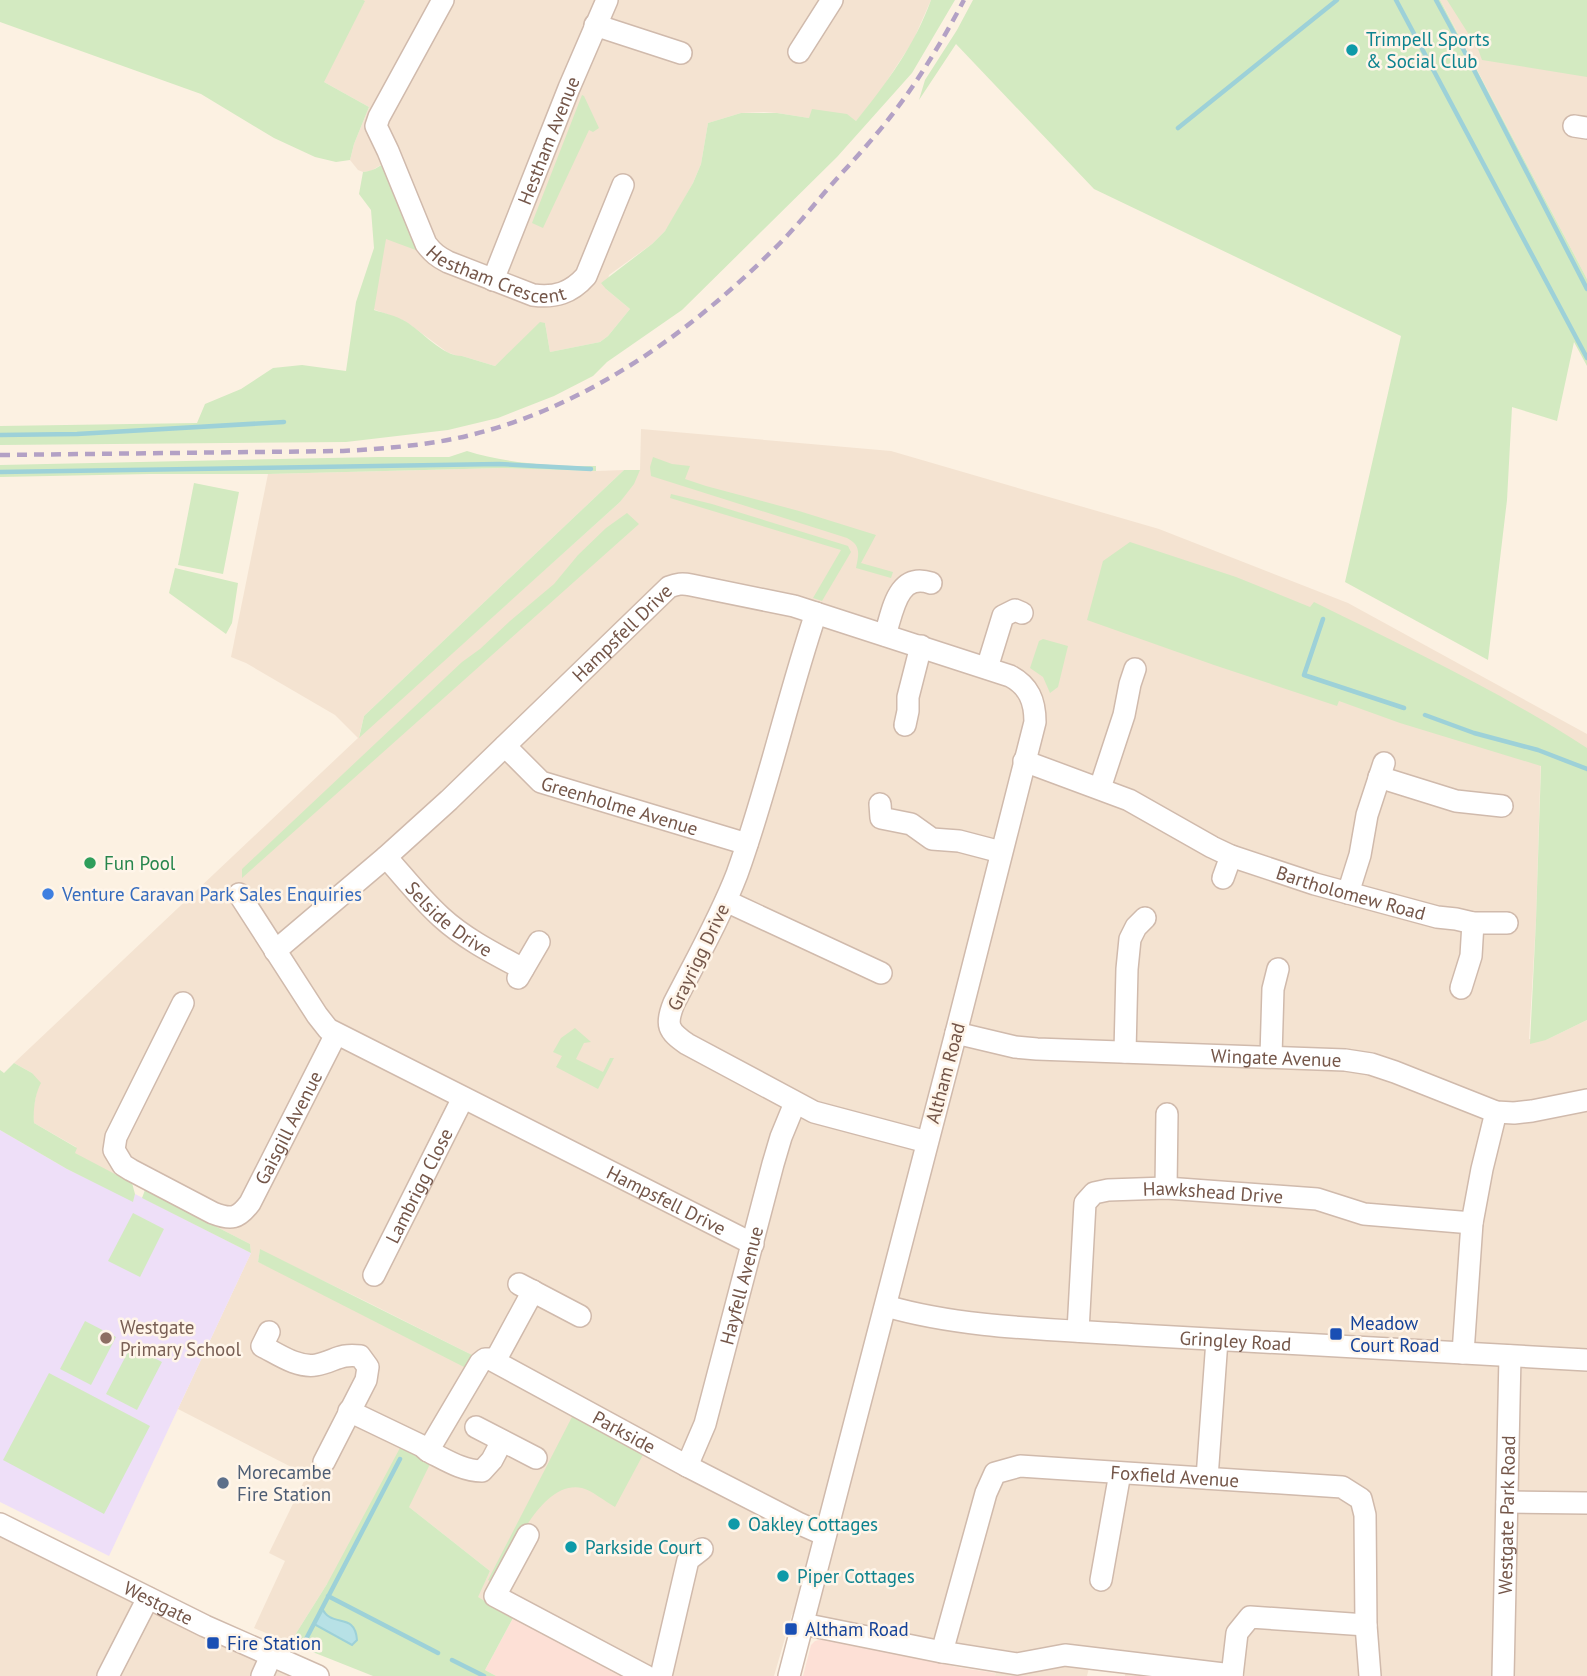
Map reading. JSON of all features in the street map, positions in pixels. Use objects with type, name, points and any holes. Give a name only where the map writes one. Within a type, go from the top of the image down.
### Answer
[{"type":"street","name":"Hestham Crescent","points":[[443,0],[376,126],[431,251],[437,257],[533,295],[557,295],[578,285],[586,276],[623,185]]},
{"type":"street","name":"Hestham Avenue","points":[[493,280],[607,0]]},
{"type":"street","points":[[799,52],[832,0]]},
{"type":"street","points":[[595,25],[681,53]]},
{"type":"street","points":[[886,635],[901,591],[913,581],[931,583]]},
{"type":"street","name":"Hampsfell Drive","points":[[275,950],[386,857],[675,584],[704,587],[794,606],[1010,676],[1019,681],[1033,700],[1035,714]]},
{"type":"street","points":[[987,668],[1003,616],[1015,610],[1022,613]]},
{"type":"street","name":"Grayrigg Drive","points":[[816,613],[747,844],[726,901],[669,1013],[668,1025],[674,1035],[687,1044],[814,1112],[928,1142]]},
{"type":"street","points":[[912,717],[908,697],[922,646]]},
{"type":"street","points":[[1100,788],[1124,715],[1137,693],[1135,669]]},
{"type":"street","name":"Altham Road","points":[[789,1676],[956,1033],[1035,714]]},
{"type":"street","name":"Greenholme Avenue","points":[[505,746],[541,782],[747,844]]},
{"type":"street","name":"Bartholomew Road","points":[[1024,761],[1129,800],[1212,847],[1283,874],[1419,913],[1473,923],[1507,923]]},
{"type":"street","points":[[1348,893],[1360,855],[1367,815],[1382,770],[1456,800],[1481,795],[1502,806]]},
{"type":"street","points":[[878,817],[911,824],[938,841],[958,841],[1001,852]]},
{"type":"street","points":[[1223,878],[1231,856]]},
{"type":"street","name":"Selside Drive","points":[[386,857],[432,909],[449,924],[521,974],[539,942]]},
{"type":"street","name":"Hampsfell Drive","points":[[239,894],[323,1024],[336,1034],[753,1244]]},
{"type":"street","points":[[726,901],[881,973]]},
{"type":"street","points":[[1125,1052],[1130,939],[1145,918]]},
{"type":"street","points":[[1470,981],[1473,923]]},
{"type":"street","points":[[1271,1056],[1273,989],[1278,969]]},
{"type":"street","name":"Gaisgill Avenue","points":[[173,1007],[116,1137],[104,1150],[131,1170],[213,1213],[237,1221],[250,1203],[336,1034]]},
{"type":"street","name":"Wingate Avenue","points":[[956,1033],[1015,1047],[1345,1060],[1371,1064],[1496,1112],[1532,1111],[1587,1100]]},
{"type":"street","name":"Lambrigg Close","points":[[374,1275],[463,1098]]},
{"type":"street","name":"Hayfell Avenue","points":[[687,1466],[705,1424],[776,1155],[795,1103]]},
{"type":"street","points":[[1463,1353],[1472,1223],[1496,1112]]},
{"type":"street","points":[[1166,1188],[1167,1114]]},
{"type":"street","name":"Hawkshead Drive","points":[[1078,1331],[1086,1203],[1094,1193],[1166,1188],[1317,1199],[1364,1214],[1472,1223]]},
{"type":"street","points":[[428,1451],[480,1363],[485,1359],[495,1361],[526,1288],[580,1316]]},
{"type":"street","name":"Gringley Road","points":[[886,1306],[933,1318],[1078,1331],[1587,1360]]},
{"type":"street","points":[[1207,1478],[1217,1340]]},
{"type":"street","points":[[263,1346],[302,1366],[316,1365],[347,1354],[371,1361],[366,1380],[324,1462]]},
{"type":"street","name":"Westgate Park Road","points":[[1503,1676],[1510,1356]]},
{"type":"street","name":"Parkside","points":[[495,1361],[687,1466],[825,1535]]},
{"type":"street","points":[[349,1411],[472,1471],[482,1471],[492,1460],[502,1440]]},
{"type":"street","points":[[476,1427],[536,1458]]},
{"type":"street","name":"Foxfield Avenue","points":[[942,1653],[986,1493],[995,1473],[1020,1466],[1342,1487],[1361,1499],[1365,1515],[1366,1625],[1370,1676]]},
{"type":"street","points":[[1101,1580],[1120,1473]]},
{"type":"street","points":[[1507,1502],[1587,1503]]},
{"type":"street","name":"Westgate","points":[[0,1524],[148,1598],[266,1666],[318,1676]]},
{"type":"street","points":[[528,1535],[495,1597],[646,1676]]},
{"type":"street","points":[[661,1676],[688,1560],[702,1549]]},
{"type":"street","points":[[108,1676],[148,1598]]},
{"type":"street","points":[[803,1624],[942,1653],[1017,1664],[1065,1655],[1232,1676],[1237,1633],[1250,1618],[1366,1625]]},
{"type":"shaded area","points":[[328,0],[931,0],[913,41],[875,99],[856,121],[846,114],[809,118],[764,112],[741,113],[708,123],[701,164],[670,224],[652,244],[609,275],[606,289],[630,309],[608,336],[600,342],[550,352],[545,323],[540,323],[495,366],[447,352],[405,321],[373,309],[387,161],[371,171],[363,172],[350,160],[369,107],[324,82]]},
{"type":"shaded area","points":[[1440,0],[1587,0],[1587,279],[1445,9]]},
{"type":"shaded area","points":[[641,429],[891,451],[1159,529],[1348,603],[1587,734],[1587,767],[1541,754],[1529,1039],[1546,1040],[1587,1020],[1587,1676],[1125,1676],[1089,1668],[1087,1676],[995,1676],[998,1658],[792,1614],[774,1676],[675,1676],[659,1673],[658,1676],[620,1676],[477,1597],[490,1571],[409,1507],[327,1584],[290,1643],[254,1628],[285,1561],[269,1553],[307,1475],[178,1409],[251,1253],[250,1244],[74,1153],[76,1147],[34,1123],[33,1110],[38,1086],[32,1073],[14,1063],[358,738],[335,715],[231,657],[268,474],[502,468],[624,470],[364,716],[359,737],[620,502],[640,470]],"holes":[[[260,1250],[472,1355],[258,1262]]]},
{"type":"shaded area","name":"Westgate Primary School","points":[[0,1130],[67,1169],[133,1201],[135,1194],[251,1253],[109,1556],[0,1502]]},
{"type":"shaded area","points":[[0,1534],[298,1676],[0,1676]]},
{"type":"shaded area","points":[[513,1618],[620,1676],[496,1676],[485,1670]]},
{"type":"shaded area","points":[[827,1638],[995,1673],[995,1676],[803,1676],[811,1645]]},
{"type":"green space","points":[[0,0],[363,0],[365,1],[324,82],[369,107],[350,160],[336,162],[315,157],[274,138],[201,94],[0,22]]},
{"type":"green space","points":[[931,0],[955,0],[912,73],[837,157],[682,310],[607,362],[593,376],[554,396],[498,418],[448,430],[346,442],[0,445],[0,426],[197,423],[205,404],[241,389],[273,368],[302,365],[346,371],[356,302],[374,248],[371,210],[359,194],[363,172],[387,161],[421,252],[386,239],[374,310],[412,325],[447,352],[495,366],[540,322],[545,323],[550,352],[600,342],[630,309],[601,283],[665,231],[701,164],[708,123],[741,113],[777,113],[809,118],[812,109],[847,114],[856,121],[899,64],[917,33]]},
{"type":"green space","points":[[973,0],[1440,0],[1587,279],[1587,366],[1574,342],[1557,421],[1512,407],[1507,500],[1488,660],[1345,582],[1401,336],[1094,189],[956,44],[919,100],[925,80]]},
{"type":"green space","points":[[1447,0],[1587,0],[1587,77],[1482,60]]},
{"type":"green space","points":[[582,95],[599,128],[593,132],[589,130],[543,228],[532,223]]},
{"type":"green space","points":[[467,451],[497,459],[530,463],[596,466],[596,471],[502,468],[0,477],[0,465],[449,457]]},
{"type":"green space","points":[[653,457],[672,464],[690,466],[685,479],[876,535],[861,563],[893,572],[891,578],[856,568],[858,550],[847,538],[651,476]]},
{"type":"green space","points":[[624,470],[640,470],[634,484],[620,502],[359,738],[364,716]]},
{"type":"green space","points":[[194,483],[239,492],[223,574],[178,565]]},
{"type":"green space","points":[[671,494],[845,545],[851,552],[822,601],[813,598],[841,550],[670,498]]},
{"type":"green space","points":[[627,513],[639,524],[242,878],[242,869],[462,662],[554,584],[578,555],[606,528]]},
{"type":"green space","points":[[1130,542],[1236,577],[1310,607],[1314,602],[1487,689],[1587,748],[1587,1020],[1546,1040],[1530,1044],[1541,766],[1400,723],[1339,701],[1337,706],[1087,620],[1103,561]]},
{"type":"green space","points":[[175,568],[238,583],[232,623],[226,634],[169,593]]},
{"type":"green space","points":[[1043,639],[1068,646],[1058,687],[1050,693],[1043,677],[1030,668],[1039,641]]},
{"type":"green space","points":[[575,1028],[591,1042],[584,1043],[576,1059],[603,1072],[610,1058],[614,1058],[598,1089],[556,1067],[562,1056],[553,1052],[561,1038]]},
{"type":"green space","points":[[14,1063],[32,1073],[41,1083],[35,1102],[34,1123],[77,1148],[75,1153],[132,1183],[135,1194],[133,1202],[67,1169],[0,1130],[0,1070],[4,1073]]},
{"type":"green space","points":[[145,1190],[250,1244],[251,1253],[142,1198]]},
{"type":"green space","points":[[133,1213],[164,1229],[140,1277],[108,1261]]},
{"type":"green space","points":[[260,1249],[472,1355],[466,1368],[258,1262]]},
{"type":"green space","points":[[85,1321],[116,1337],[91,1385],[60,1369]]},
{"type":"green space","points":[[131,1346],[162,1362],[137,1410],[106,1394]]},
{"type":"green space","points":[[49,1373],[150,1426],[104,1514],[3,1460]]},
{"type":"green space","points":[[573,1415],[644,1453],[615,1507],[582,1488],[567,1488],[553,1495],[529,1522],[496,1583],[488,1580]]},
{"type":"green space","points":[[401,1446],[431,1462],[409,1507],[490,1571],[478,1597],[513,1618],[485,1670],[496,1676],[373,1676],[290,1643],[327,1584]]},
{"type":"water","points":[[322,1608],[331,1618],[352,1626],[357,1640],[352,1645],[314,1624]]},
{"type":"waterway","points":[[1178,128],[1337,0]]},
{"type":"waterway","points":[[1396,0],[1587,358]]},
{"type":"waterway","points":[[1436,0],[1455,35]]},
{"type":"waterway","points":[[1459,41],[1587,289]]},
{"type":"waterway","points":[[0,435],[77,434],[284,422]]},
{"type":"waterway","points":[[0,472],[499,464],[591,469]]},
{"type":"waterway","points":[[1323,619],[1304,675],[1404,708]]},
{"type":"waterway","points":[[1425,715],[1474,733],[1538,750],[1587,769]]},
{"type":"waterway","points":[[305,1641],[400,1459]]},
{"type":"waterway","points":[[328,1596],[438,1653]]},
{"type":"waterway","points":[[452,1660],[484,1676]]},
{"type":"railway","points":[[0,455],[343,451],[426,444],[498,427],[585,391],[626,368],[702,314],[779,244],[891,116],[930,60],[964,0]]},
{"type":"place","name":"Trimpell Sports & Social Club","points":[[1352,50]]},
{"type":"place","name":"Fun Pool","points":[[90,863]]},
{"type":"place","name":"Venture Caravan Park Sales Enquiries","points":[[48,894]]},
{"type":"place","name":"Meadow Court Road","points":[[1336,1334]]},
{"type":"place","name":"Westgate Primary School","points":[[106,1338]]},
{"type":"place","name":"Morecambe Fire Station","points":[[223,1483]]},
{"type":"place","name":"Oakley Cottages","points":[[734,1524]]},
{"type":"place","name":"Parkside Court","points":[[571,1547]]},
{"type":"place","name":"Piper Cottages","points":[[783,1576]]},
{"type":"place","name":"Altham Road","points":[[791,1629]]},
{"type":"place","name":"Fire Station","points":[[213,1643]]}]
